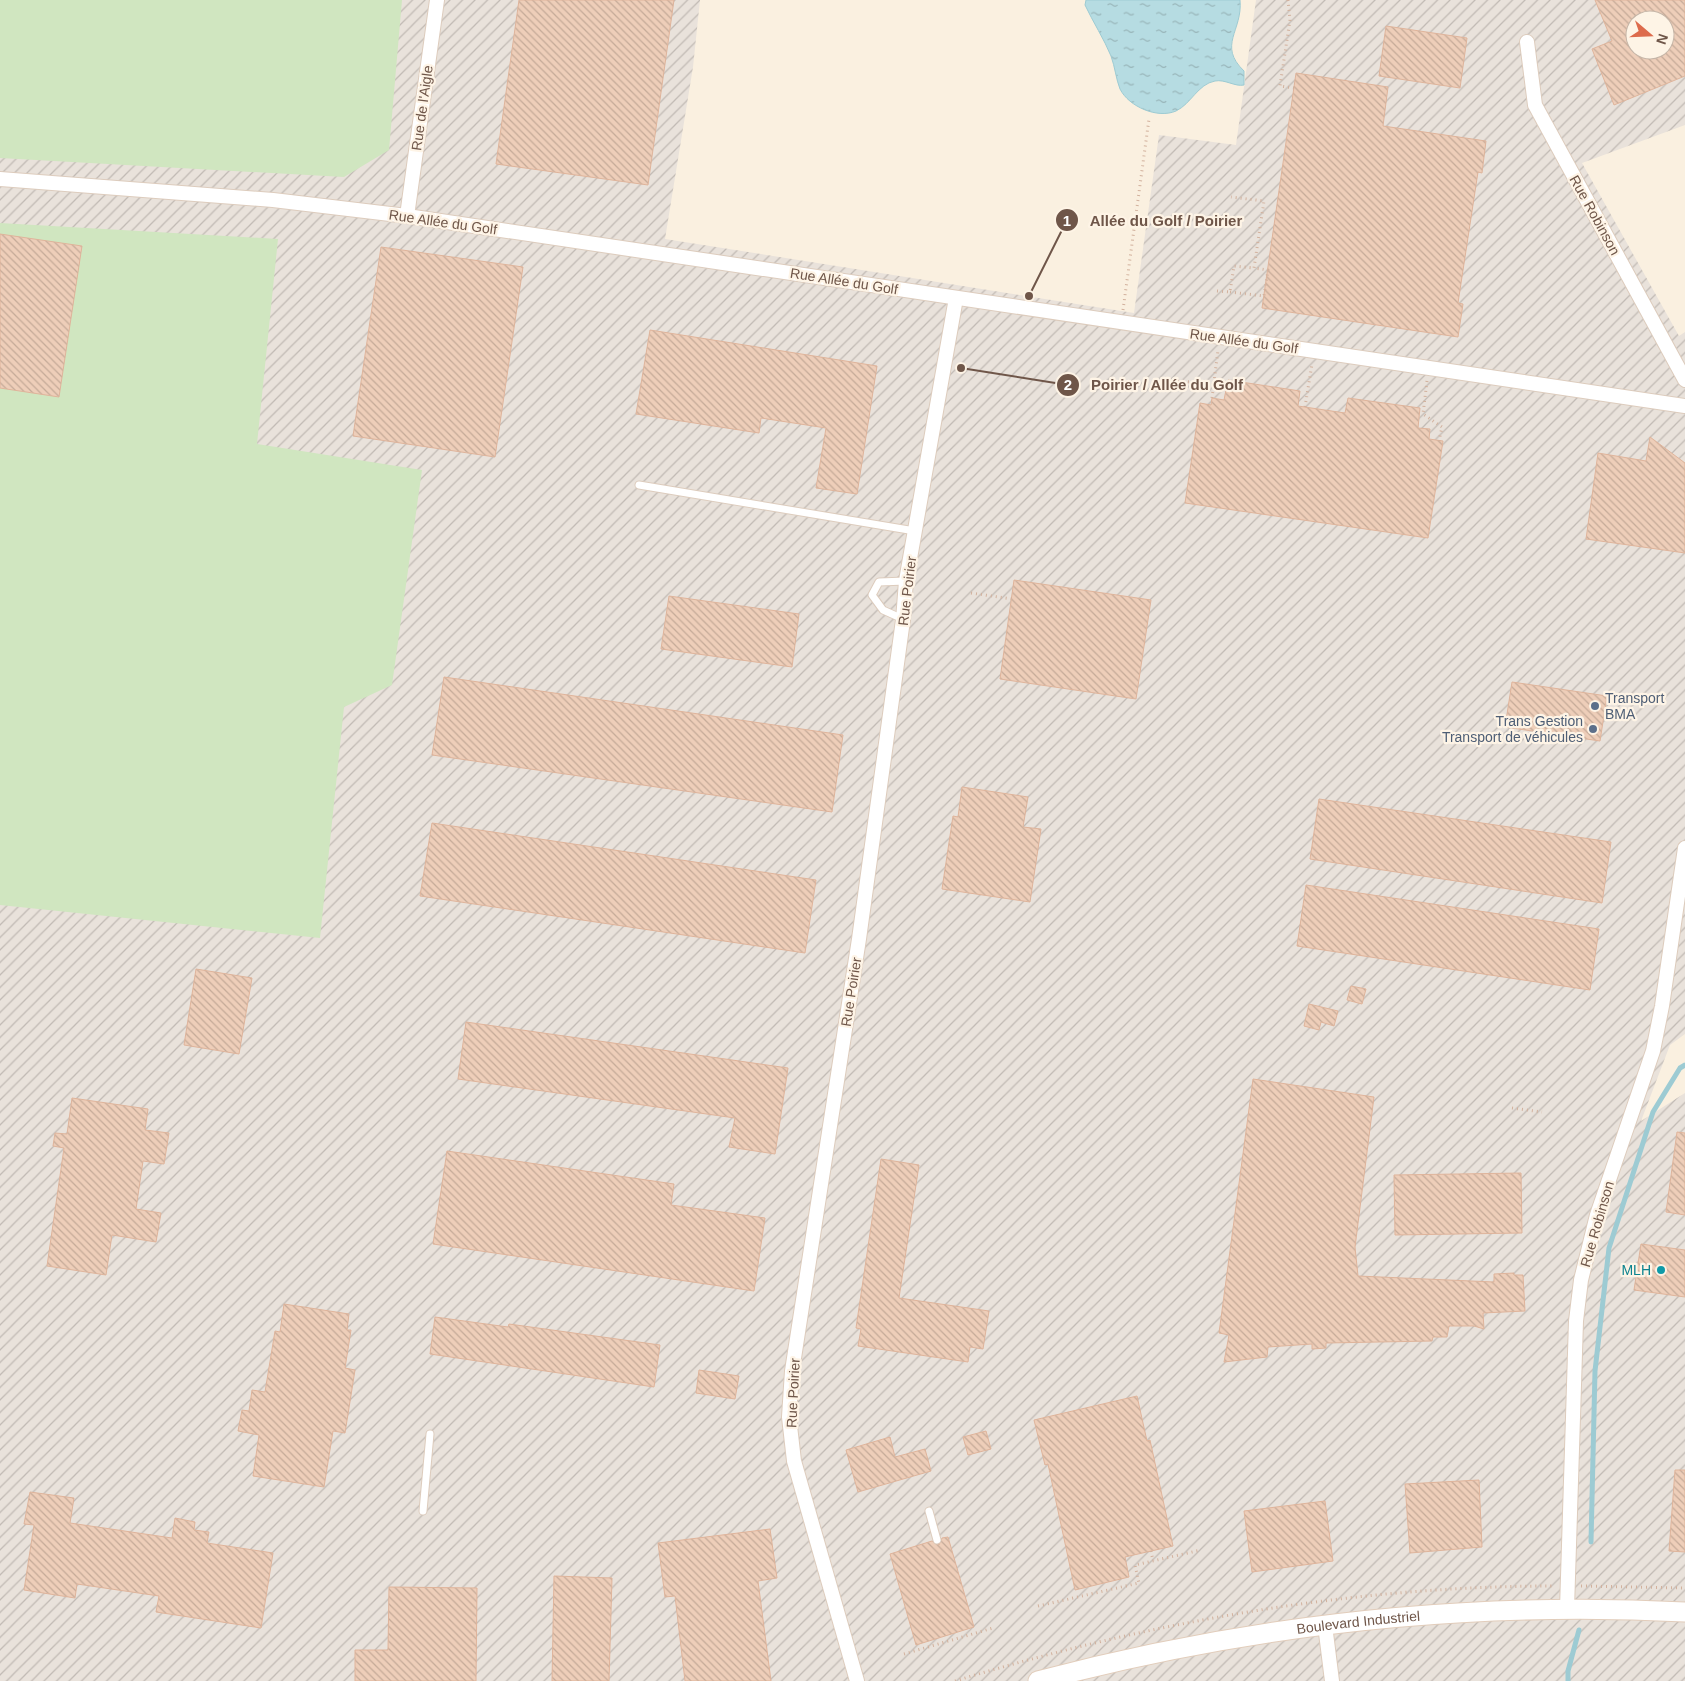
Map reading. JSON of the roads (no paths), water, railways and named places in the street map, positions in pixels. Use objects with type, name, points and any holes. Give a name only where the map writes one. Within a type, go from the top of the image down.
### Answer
[{"type":"street","name":"Rue de l'Aigle","points":[[407,216],[437,0]]},
{"type":"street","name":"Rue Robinson","points":[[1527,42],[1534,105],[1685,380]]},
{"type":"street","name":"Rue Allée du Golf","points":[[0,179],[273,200],[407,216],[1685,406]]},
{"type":"street","name":"Rue Poirier","points":[[856,1681],[794,1461],[789,1417],[792,1371],[859,939],[903,620],[906,581],[956,298]]},
{"type":"street","name":"Rue Robinson","points":[[1567,1609],[1576,1321],[1581,1280],[1597,1215],[1653,1051],[1662,1006],[1685,848]]},
{"type":"street","name":"Boulevard Industriel","points":[[1038,1681],[1161,1652],[1325,1624],[1403,1616],[1567,1609],[1685,1612]]},
{"type":"street","points":[[1325,1624],[1332,1681]]},
{"type":"lane","points":[[639,485],[916,531]]},
{"type":"lane","points":[[903,620],[883,610],[872,595],[879,582],[906,581]]},
{"type":"lane","points":[[423,1511],[430,1434]]},
{"type":"lane","points":[[929,1511],[937,1540]]},
{"type":"water","points":[[1086,0],[1240,0],[1240,11],[1233,37],[1232,53],[1236,62],[1244,71],[1244,85],[1219,81],[1209,83],[1181,108],[1169,113],[1153,112],[1137,106],[1120,89],[1111,56],[1085,5]]},
{"type":"waterway","points":[[1591,1542],[1595,1371],[1609,1248],[1653,1112],[1680,1068],[1685,1065]]},
{"type":"waterway","points":[[1568,1681],[1568,1671],[1579,1630]]},
{"type":"place","name":"Allée du Golf / Poirier","points":[[1029,296]]},
{"type":"place","name":"Poirier / Allée du Golf","points":[[961,368]]},
{"type":"place","name":"Transport BMA","points":[[1595,706]]},
{"type":"place","name":"Trans Gestion Transport de véhicules","points":[[1593,729]]},
{"type":"place","name":"MLH","points":[[1661,1270]]}]
